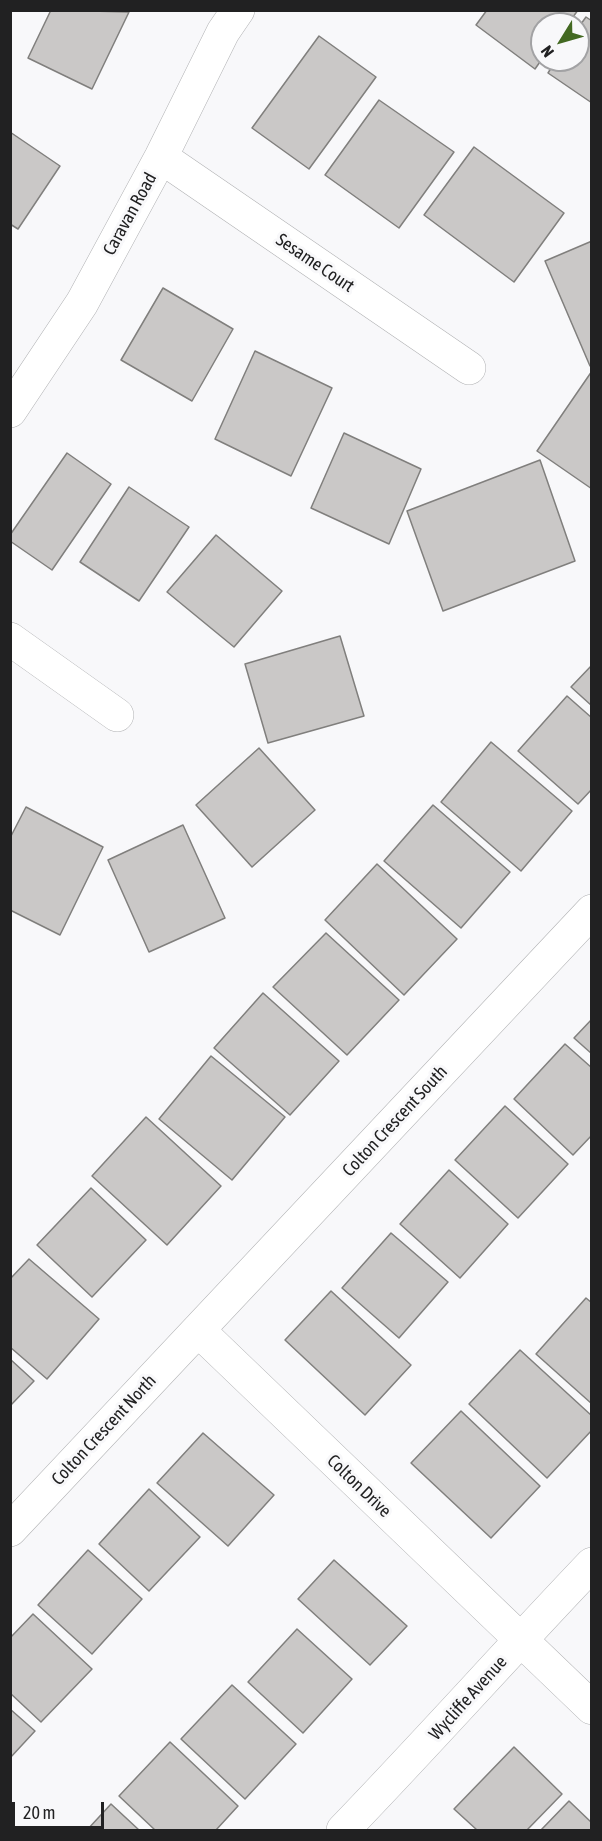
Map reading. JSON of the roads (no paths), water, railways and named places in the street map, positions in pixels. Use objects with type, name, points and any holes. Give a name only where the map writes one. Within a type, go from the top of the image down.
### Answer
[{"type":"street","name":"Caravan Road","points":[[10,411],[82,303],[161,157],[223,32],[238,10]]},
{"type":"street","name":"Sesame Court","points":[[161,157],[469,368]]},
{"type":"street","points":[[10,639],[117,715]]},
{"type":"street","name":"Colton Crescent South","points":[[198,1330],[591,911]]},
{"type":"street","name":"Colton Crescent North","points":[[10,1530],[198,1330]]},
{"type":"street","name":"Colton Drive","points":[[198,1330],[591,1708]]},
{"type":"street","name":"Wycliffe Avenue","points":[[343,1830],[410,1761],[591,1564]]}]
